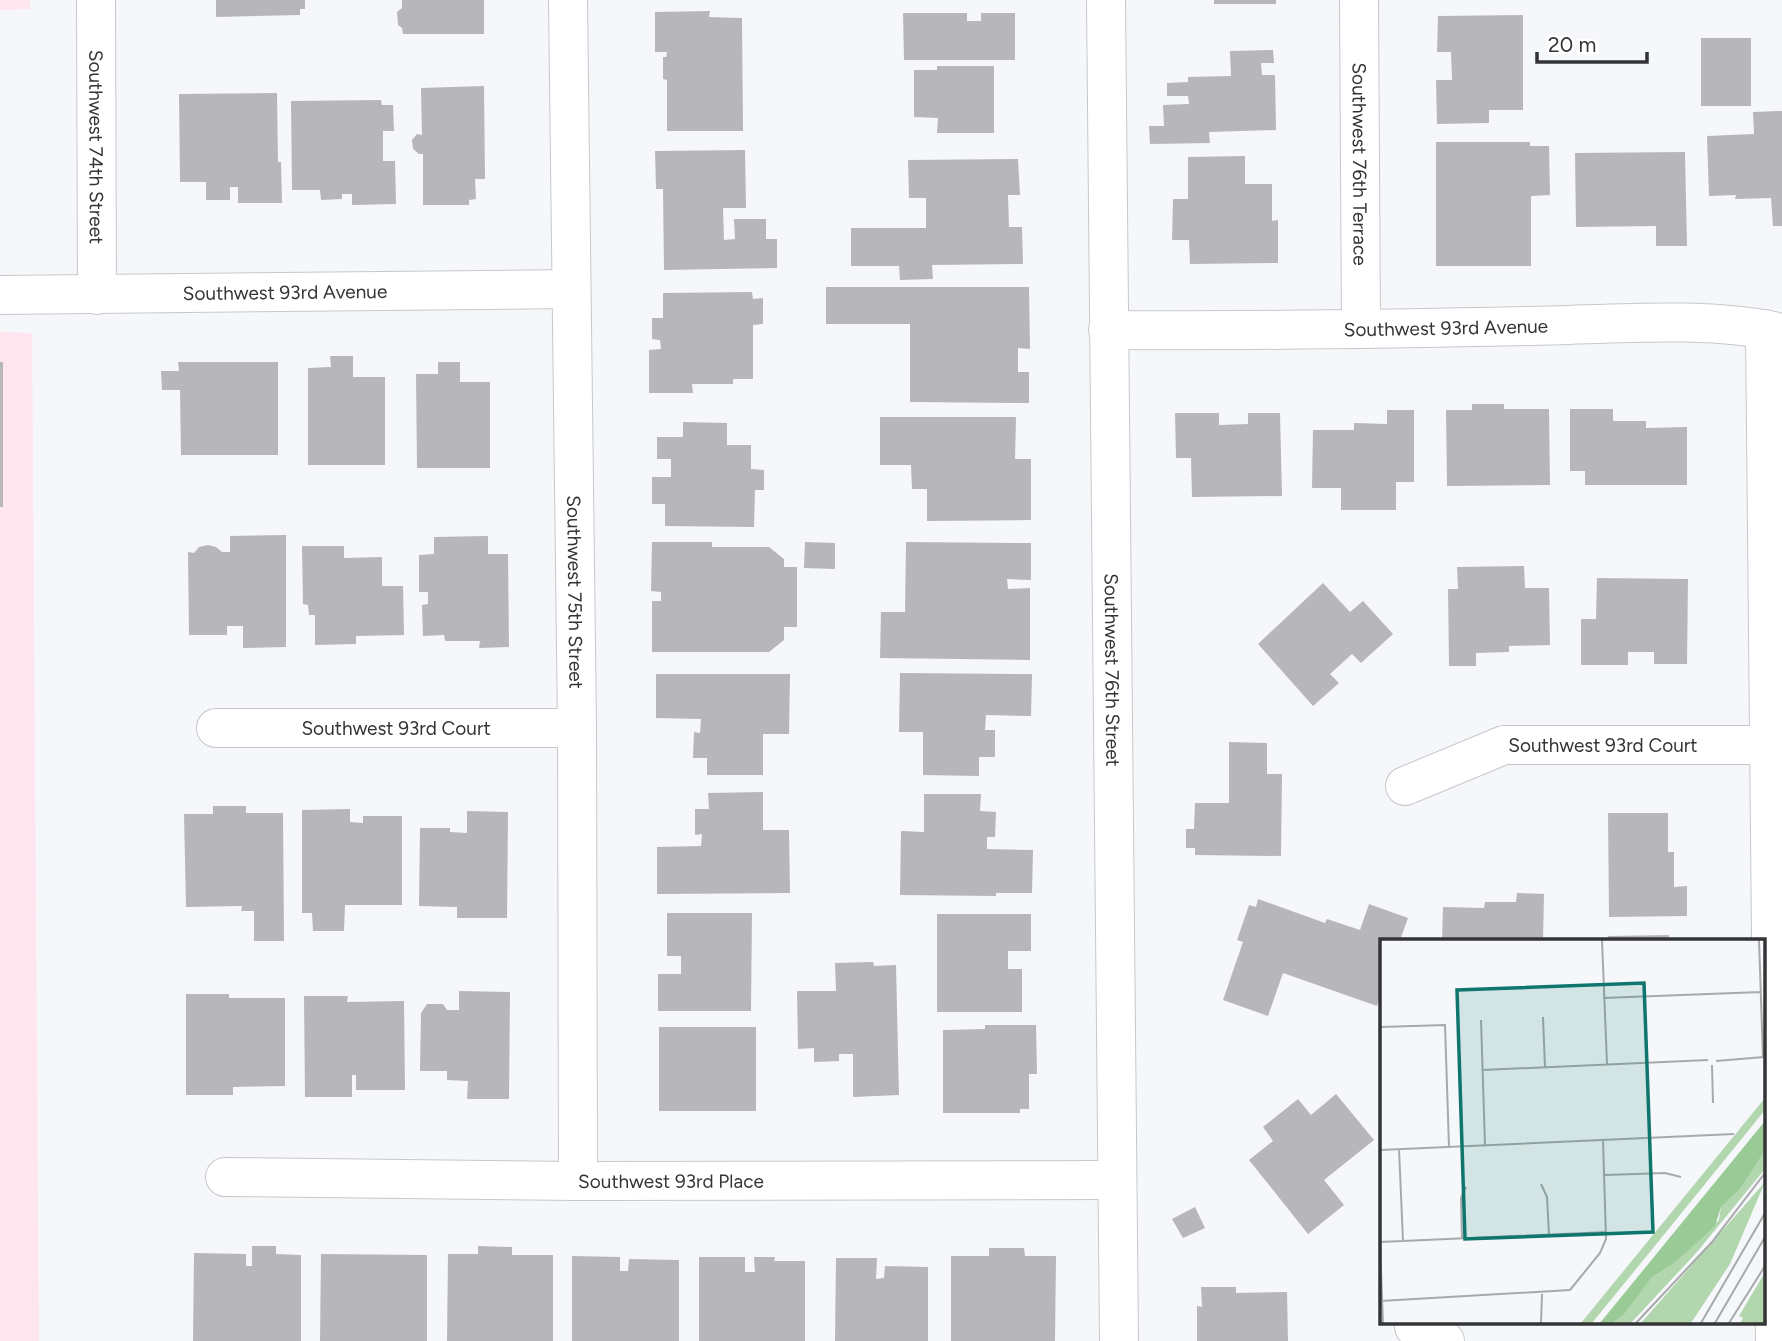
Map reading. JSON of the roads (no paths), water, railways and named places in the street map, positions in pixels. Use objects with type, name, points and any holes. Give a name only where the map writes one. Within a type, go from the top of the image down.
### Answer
[{"type":"street","name":"Southwest 74th Street","points":[[96,0],[97,295]]},
{"type":"street","name":"Southwest 75th Street","points":[[568,0],[577,728],[578,1181]]},
{"type":"street","name":"Southwest 76th Street","points":[[1106,0],[1119,1341]]},
{"type":"street","name":"Southwest 76th Terrace","points":[[1359,0],[1361,329]]},
{"type":"street","name":"Southwest 93rd Avenue","points":[[0,295],[571,289]]},
{"type":"street","name":"Southwest 93rd Avenue","points":[[1108,330],[1361,329],[1671,323],[1774,331]]},
{"type":"street","points":[[1774,331],[1769,745],[1775,1341]]},
{"type":"street","name":"Southwest 93rd Court","points":[[216,729],[577,728]]},
{"type":"street","name":"Southwest 93rd Court","points":[[1405,786],[1504,745],[1769,745]]},
{"type":"street","name":"Southwest 93rd Place","points":[[225,1177],[578,1181],[1117,1180]]}]
